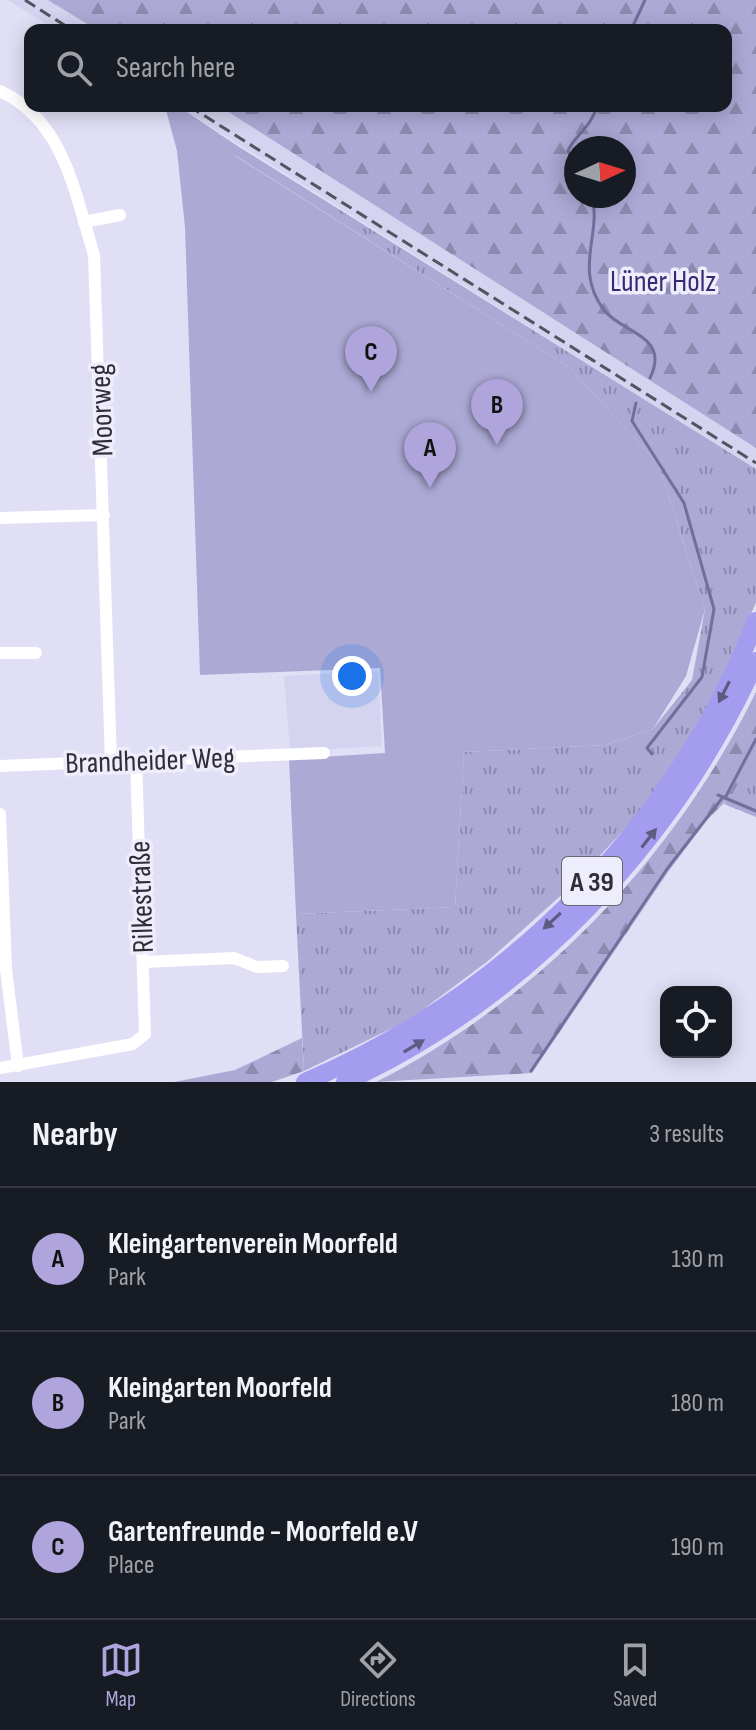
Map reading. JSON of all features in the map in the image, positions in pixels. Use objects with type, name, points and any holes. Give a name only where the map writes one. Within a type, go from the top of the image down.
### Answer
[{"type":"highway","name":"A 39","points":[[305,1082],[388,1042],[463,996],[523,947],[577,896],[633,832],[681,766],[724,693],[756,621]]},
{"type":"highway","name":"A 39","points":[[345,1082],[396,1056],[471,1009],[533,960],[590,906],[677,801],[725,723],[756,661]]},
{"type":"street","name":"Moorweg","points":[[0,91],[24,104]]},
{"type":"street","name":"Moorweg","points":[[32,112],[45,126],[75,189],[97,277],[111,762]]},
{"type":"street","points":[[84,222],[120,215]]},
{"type":"street","points":[[0,518],[104,515]]},
{"type":"street","points":[[0,653],[36,653]]},
{"type":"street","name":"Brandheider Weg","points":[[0,766],[324,753]]},
{"type":"street","name":"Rilkestraße","points":[[18,1066],[133,1044],[145,1034],[136,761]]},
{"type":"street","points":[[0,814],[6,969],[18,1066],[0,1068]]},
{"type":"street","points":[[144,962],[234,958],[257,967],[283,966]]},
{"type":"shaded area","points":[[8,0],[48,0],[87,24],[46,24]]},
{"type":"shaded area","points":[[188,112],[228,112],[756,448],[756,469]]},
{"type":"shaded area","points":[[378,671],[382,746],[290,751],[284,676]]},
{"type":"green space","name":"Lüner Holz","points":[[48,0],[756,0],[756,448],[228,112],[732,112],[732,24],[87,24]]},
{"type":"green space","points":[[167,112],[187,112],[239,147],[234,155],[570,368],[658,464],[705,609],[686,676],[653,729],[605,745],[464,752],[455,907],[296,914],[289,759],[385,753],[380,668],[200,675],[185,227],[177,151]]},
{"type":"green space","points":[[239,147],[756,469],[756,602],[717,697],[641,811],[577,881],[488,961],[409,1020],[304,1071],[296,914],[455,907],[464,752],[605,745],[653,729],[692,680],[705,609],[658,464],[570,368],[233,154]]},
{"type":"green space","points":[[756,692],[756,752],[731,796],[706,821],[668,872],[532,1073],[376,1082],[436,1048],[493,1009],[547,966],[597,918],[686,811],[723,753]]},
{"type":"green space","points":[[756,752],[756,817],[724,804]]},
{"type":"green space","points":[[302,1038],[304,1071],[272,1082],[174,1082],[235,1070]]},
{"type":"waterway","points":[[634,24],[645,0]]},
{"type":"waterway","points":[[578,136],[594,112]]},
{"type":"waterway","points":[[594,208],[590,280],[604,310],[641,336],[654,352],[655,364],[650,378]]},
{"type":"waterway","points":[[636,403],[632,421],[684,503],[714,609],[702,677],[647,748],[652,754]]},
{"type":"waterway","points":[[725,798],[756,739]]},
{"type":"waterway","points":[[718,795],[756,811]]},
{"type":"waterway","points":[[531,1071],[667,869],[723,797]]},
{"type":"railway","points":[[25,0],[63,24]]},
{"type":"railway","points":[[199,112],[756,463]]},
{"type":"place","name":"Gartenfreunde - Moorfeld e.V","points":[[371,392]]},
{"type":"place","name":"Kleingarten Moorfeld","points":[[497,445]]},
{"type":"place","name":"Kleingartenverein Moorfeld","points":[[430,488]]}]
